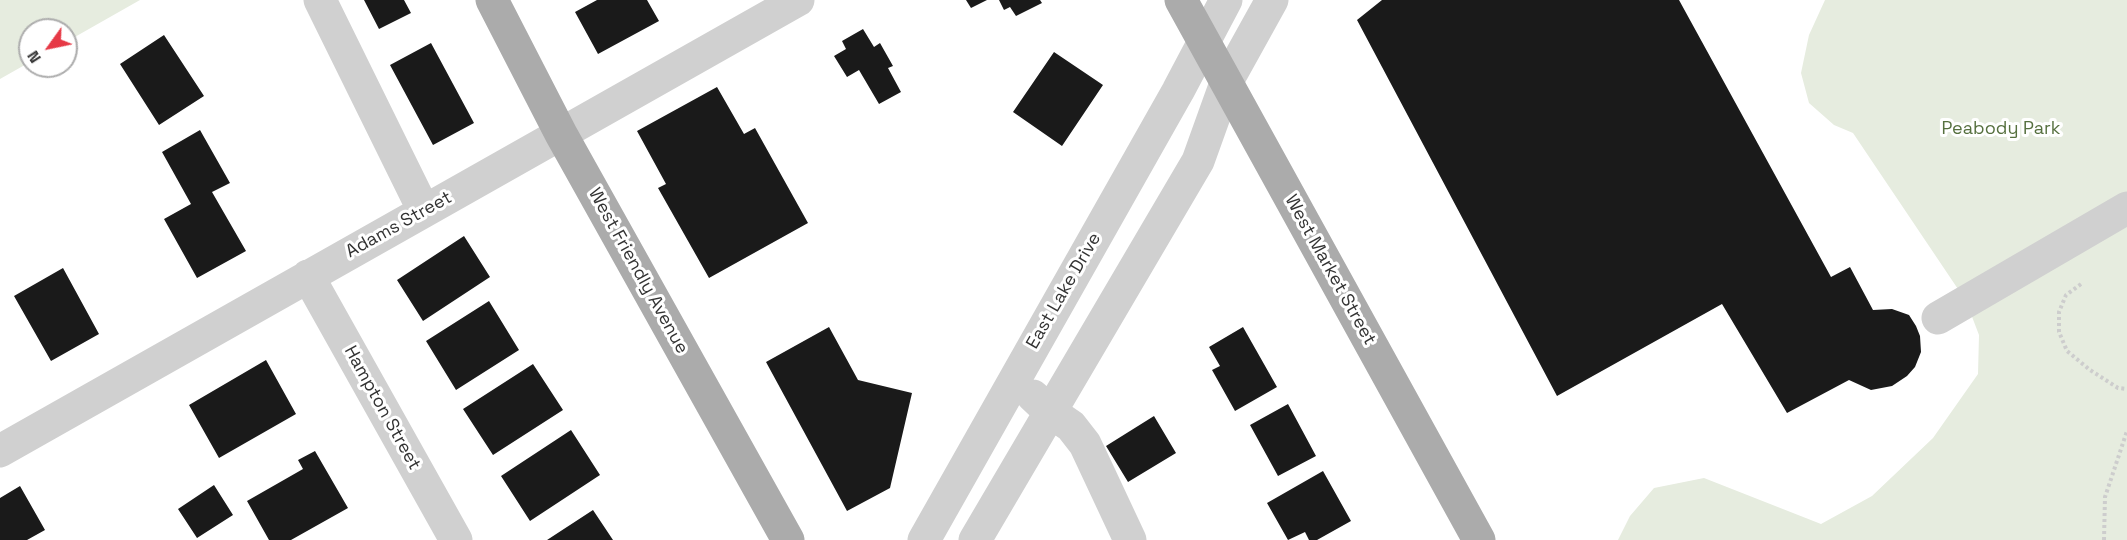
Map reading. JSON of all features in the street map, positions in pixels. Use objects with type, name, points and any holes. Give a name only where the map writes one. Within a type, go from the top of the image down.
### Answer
[{"type":"main road","name":"West Friendly Avenue","points":[[492,0],[561,134],[788,540]]},
{"type":"main road","name":"West Market Street","points":[[1181,0],[1479,540]]},
{"type":"street","points":[[320,0],[424,211]]},
{"type":"street","name":"Adams Street","points":[[0,451],[798,0]]},
{"type":"street","name":"East Lake Drive","points":[[924,540],[1178,91],[1226,0]]},
{"type":"street","points":[[975,540],[1198,161],[1226,83],[1272,0]]},
{"type":"street","points":[[1938,318],[2127,208]]},
{"type":"street","name":"Hampton Street","points":[[308,276],[456,540]]},
{"type":"street","points":[[1060,300],[1104,319]]},
{"type":"street","points":[[1015,378],[1049,411],[1071,426],[1085,444],[1130,540]]},
{"type":"path","points":[[2080,284],[2066,295],[2059,312],[2059,333],[2067,351],[2090,370],[2118,388],[2127,389]]},
{"type":"path","points":[[2104,540],[2105,497],[2127,431]]},
{"type":"green space","points":[[0,0],[140,0],[78,35],[78,18],[18,18],[18,69],[0,79]]},
{"type":"green space","name":"Peabody Park","points":[[1825,0],[2127,0],[2127,540],[1618,540],[1630,516],[1654,488],[1704,478],[1821,524],[1872,496],[1933,438],[1978,374],[1979,335],[1966,301],[1853,133],[1834,125],[1809,103],[1801,73],[1809,35]]},
{"type":"building","points":[[364,0],[404,0],[411,13],[379,29]]},
{"type":"building","points":[[597,0],[647,0],[659,21],[598,54],[575,12]]},
{"type":"building","points":[[966,0],[987,0],[971,8]]},
{"type":"building","points":[[999,0],[1040,0],[1042,3],[1016,16],[1010,7],[1004,10]]},
{"type":"building","points":[[1382,0],[1679,0],[1831,277],[1850,267],[1873,310],[1892,309],[1909,315],[1920,336],[1921,352],[1915,367],[1907,376],[1892,386],[1871,390],[1849,380],[1787,413],[1722,304],[1557,396],[1357,20]]},
{"type":"building","points":[[863,29],[874,47],[880,43],[893,66],[888,68],[901,92],[879,104],[859,70],[847,77],[834,56],[846,49],[842,41]]},
{"type":"building","points":[[164,35],[204,96],[159,125],[120,64]]},
{"type":"building","points":[[431,43],[474,123],[433,145],[390,65]]},
{"type":"building","points":[[1054,52],[1103,85],[1062,146],[1013,112]]},
{"type":"building","points":[[717,87],[744,134],[755,128],[808,223],[709,278],[658,188],[666,184],[637,131]]},
{"type":"building","points":[[200,130],[230,183],[212,192],[246,251],[197,278],[164,219],[191,204],[162,152]]},
{"type":"building","points":[[464,236],[490,277],[423,321],[397,280]]},
{"type":"building","points":[[63,268],[99,334],[51,361],[14,296]]},
{"type":"building","points":[[489,301],[519,350],[456,390],[426,341]]},
{"type":"building","points":[[829,327],[858,380],[912,393],[890,488],[847,511],[766,362]]},
{"type":"building","points":[[1243,327],[1277,387],[1235,411],[1212,370],[1220,366],[1209,347]]},
{"type":"building","points":[[266,360],[296,414],[219,458],[189,405]]},
{"type":"building","points":[[533,364],[563,410],[493,455],[463,409]]},
{"type":"building","points":[[1288,404],[1316,456],[1278,476],[1250,425]]},
{"type":"building","points":[[1154,416],[1176,453],[1128,482],[1106,446]]},
{"type":"building","points":[[571,430],[600,475],[530,521],[501,476]]},
{"type":"building","points":[[315,451],[348,508],[291,540],[269,540],[247,501],[303,469],[298,460]]},
{"type":"building","points":[[1323,471],[1351,521],[1317,540],[1309,540],[1305,532],[1288,540],[1267,503]]},
{"type":"building","points":[[214,485],[233,515],[197,538],[178,509]]},
{"type":"building","points":[[20,486],[45,530],[27,540],[0,540],[0,498]]},
{"type":"building","points":[[593,510],[613,540],[547,540]]}]
